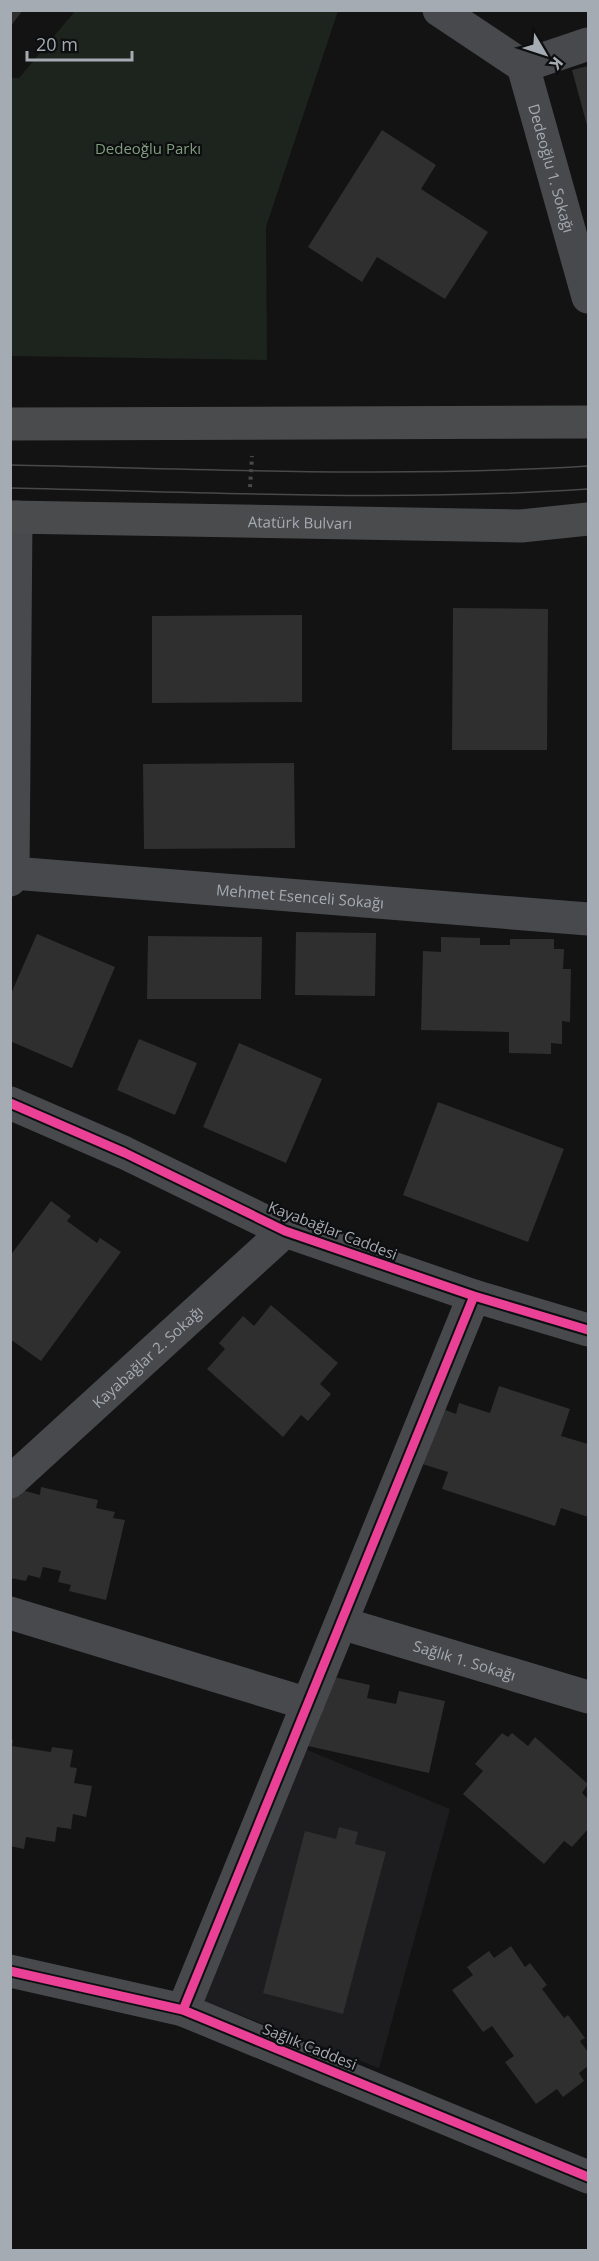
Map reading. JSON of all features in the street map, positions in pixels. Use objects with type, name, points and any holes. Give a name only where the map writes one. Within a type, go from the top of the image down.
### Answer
[{"type":"main road","points":[[10,424],[588,422]]},
{"type":"main road","name":"Atatürk Bulvarı","points":[[13,517],[521,526],[588,519]]},
{"type":"street","points":[[439,10],[523,66],[588,44]]},
{"type":"street","name":"Dedeoğlu 1. Sokağı","points":[[523,66],[588,297]]},
{"type":"street","points":[[12,876],[13,517]]},
{"type":"street","name":"Mehmet Esenceli Sokağı","points":[[12,876],[588,919]]},
{"type":"street","name":"Kayabağlar Caddesi","points":[[10,1103],[125,1153],[285,1231],[474,1296],[588,1330]]},
{"type":"street","name":"Kayabağlar 2. Sokağı","points":[[10,1482],[285,1231]]},
{"type":"street","points":[[183,2010],[474,1296]]},
{"type":"street","points":[[10,1613],[308,1704]]},
{"type":"street","name":"Sağlık 1. Sokağı","points":[[341,1623],[588,1697]]},
{"type":"street","name":"Sağlık Caddesi","points":[[10,1971],[183,2010],[588,2177]]},
{"type":"path","points":[[248,521],[253,423]]},
{"type":"shaded area","points":[[300,1747],[450,1809],[379,2068],[198,1999]]},
{"type":"green space","name":"Dedeoğlu Parkı","points":[[76,10],[338,11],[266,227],[267,360],[11,356],[11,78],[19,78]]},
{"type":"building","points":[[10,10],[23,10],[10,27]]},
{"type":"building","points":[[588,66],[588,129],[572,70]]},
{"type":"building","points":[[382,130],[436,165],[421,189],[488,232],[445,299],[377,257],[362,282],[308,247]]},
{"type":"building","points":[[453,608],[548,609],[547,750],[452,750]]},
{"type":"building","points":[[302,615],[302,702],[152,703],[152,616]]},
{"type":"building","points":[[294,763],[295,848],[144,849],[143,764]]},
{"type":"building","points":[[296,932],[376,933],[375,996],[295,995]]},
{"type":"building","points":[[37,934],[115,967],[72,1068],[10,1041],[10,996]]},
{"type":"building","points":[[148,936],[262,937],[261,999],[147,999]]},
{"type":"building","points":[[441,937],[480,938],[480,945],[510,945],[510,939],[554,939],[554,949],[564,949],[563,969],[571,969],[570,1022],[562,1021],[562,1044],[551,1043],[551,1054],[509,1053],[509,1032],[421,1030],[423,951],[441,952]]},
{"type":"building","points":[[139,1039],[197,1063],[175,1115],[117,1090]]},
{"type":"building","points":[[239,1043],[322,1079],[286,1163],[203,1127]]},
{"type":"building","points":[[438,1102],[564,1149],[528,1242],[403,1195]]},
{"type":"building","points":[[51,1201],[71,1216],[67,1221],[97,1243],[100,1238],[121,1252],[41,1361],[10,1339],[10,1256]]},
{"type":"building","points":[[271,1305],[338,1363],[320,1384],[331,1394],[308,1421],[301,1415],[283,1437],[207,1369],[225,1349],[219,1343],[243,1316],[254,1326]]},
{"type":"building","points":[[499,1386],[570,1409],[561,1436],[588,1444],[588,1517],[561,1508],[555,1526],[442,1489],[448,1472],[419,1463],[443,1409],[456,1414],[459,1403],[490,1413]]},
{"type":"building","points":[[41,1487],[98,1500],[96,1508],[115,1512],[113,1518],[125,1520],[106,1600],[69,1591],[71,1585],[58,1582],[61,1571],[43,1567],[40,1578],[28,1575],[26,1581],[10,1578],[10,1493],[20,1496],[22,1490],[40,1495]]},
{"type":"building","points":[[325,1675],[370,1685],[367,1698],[396,1704],[399,1691],[445,1701],[429,1773],[308,1746]]},
{"type":"building","points":[[502,1733],[508,1737],[512,1733],[528,1746],[535,1737],[588,1784],[582,1793],[588,1799],[588,1829],[572,1847],[564,1841],[544,1864],[463,1794],[483,1771],[475,1764]]},
{"type":"building","points":[[10,1739],[13,1740],[12,1746],[51,1752],[52,1747],[73,1750],[70,1767],[77,1768],[74,1783],[92,1786],[86,1817],[73,1814],[71,1829],[57,1827],[55,1842],[26,1837],[24,1849],[10,1846]]},
{"type":"building","points":[[339,1827],[358,1832],[355,1844],[386,1852],[343,2014],[263,1993],[305,1831],[336,1839]]},
{"type":"building","points":[[511,1946],[525,1967],[530,1963],[547,1985],[542,1989],[564,2018],[568,2015],[585,2038],[580,2041],[588,2052],[588,2066],[579,2073],[584,2081],[563,2097],[557,2089],[536,2104],[505,2062],[514,2056],[492,2026],[483,2032],[452,1990],[473,1975],[467,1967],[489,1951],[494,1958]]},
{"type":"tram line","points":[[10,465],[372,472],[516,470],[588,466]]},
{"type":"tram line","points":[[10,488],[227,494],[372,495],[444,495],[588,489]]},
{"type":"cycle path","points":[[10,1103],[125,1153],[285,1231],[474,1296],[588,1330]]},
{"type":"cycle path","points":[[183,2010],[474,1296]]},
{"type":"cycle path","points":[[10,1971],[183,2010],[588,2177]]}]
